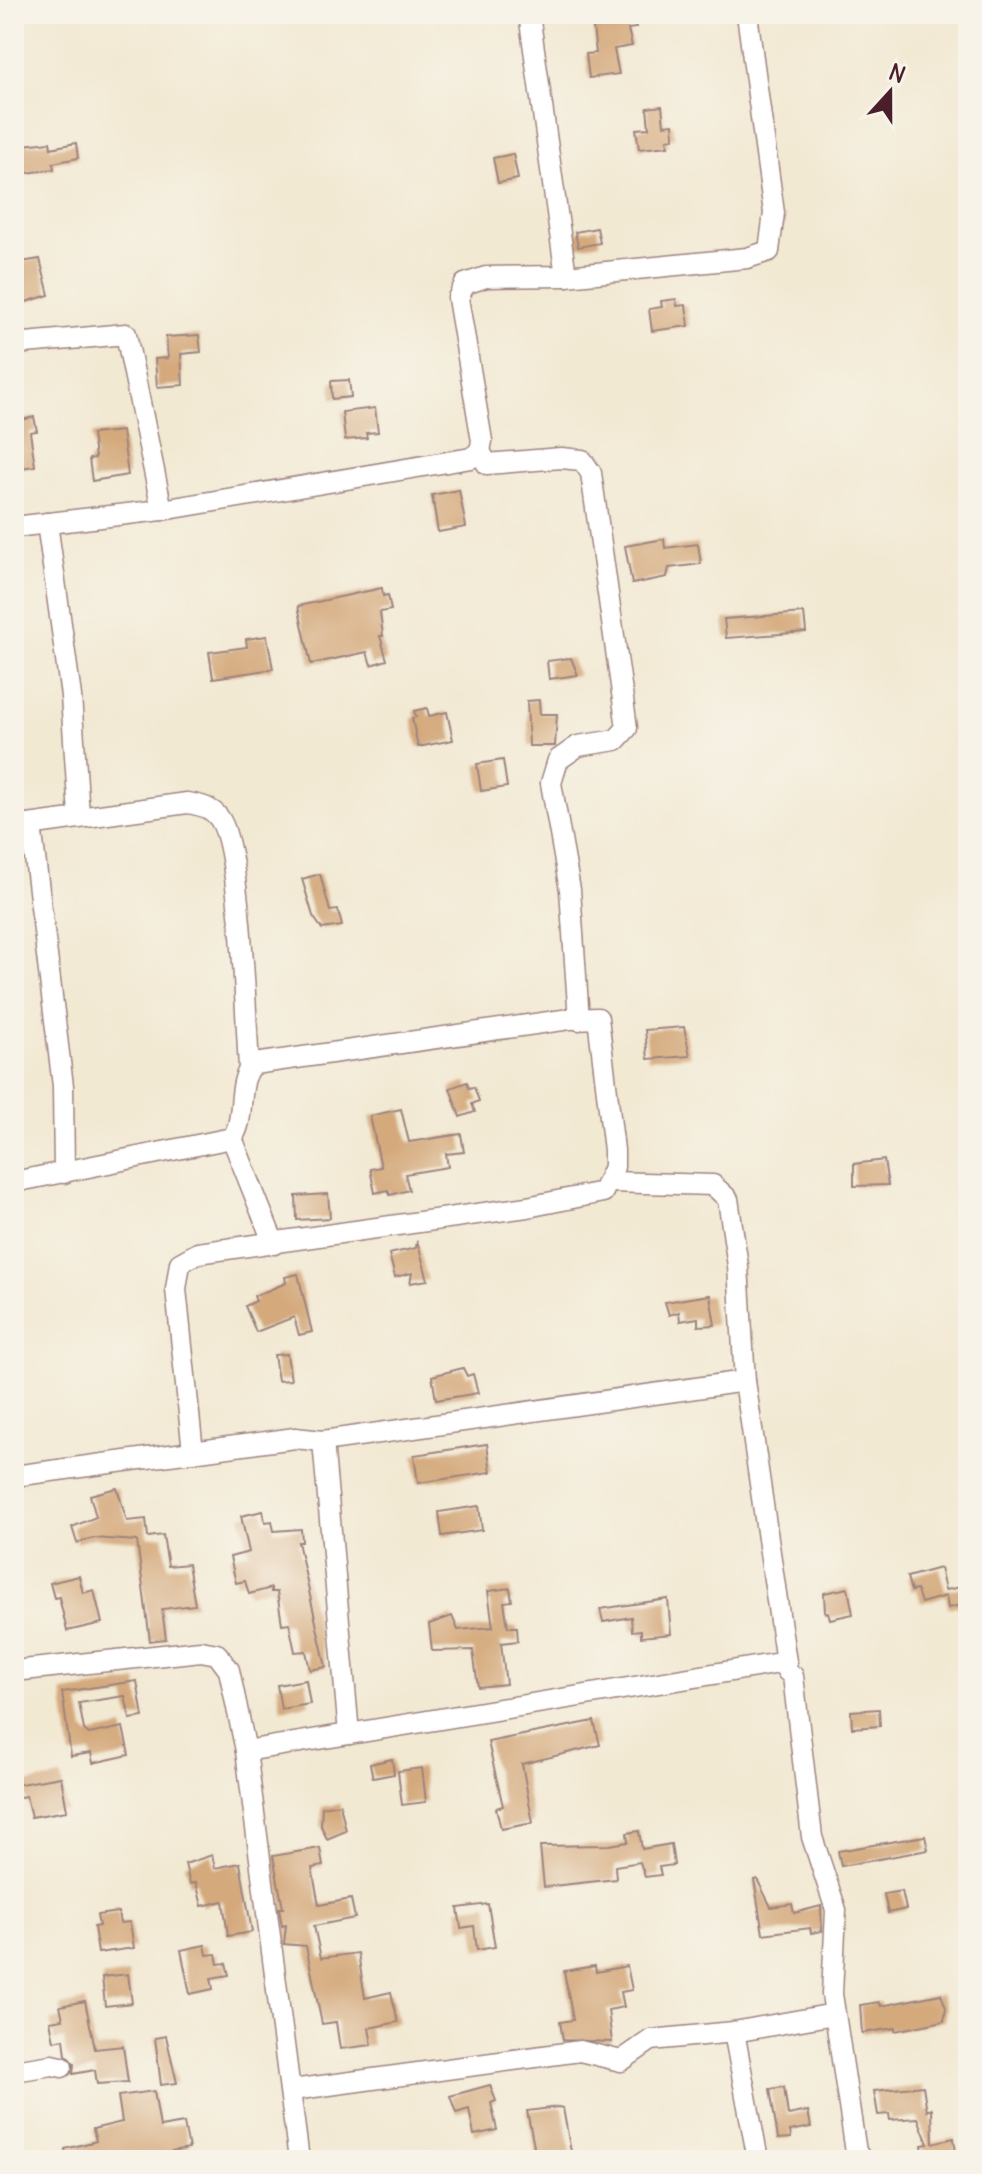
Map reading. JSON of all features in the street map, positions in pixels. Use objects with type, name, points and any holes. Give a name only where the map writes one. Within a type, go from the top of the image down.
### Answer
[{"type":"street","points":[[529,14],[566,276]]},
{"type":"street","points":[[579,1020],[570,890],[551,783],[558,760],[578,746],[616,740],[627,728],[591,473],[582,460],[561,458],[487,464],[480,451],[482,441],[458,307],[461,290],[472,280],[486,277],[566,276],[747,258],[769,251],[774,213],[747,14]]},
{"type":"street","points":[[14,344],[126,334],[162,510]]},
{"type":"street","points":[[14,527],[162,510],[471,458],[480,451]]},
{"type":"street","points":[[47,523],[71,696],[79,815]]},
{"type":"street","points":[[14,1182],[64,1173],[232,1138],[238,1127],[249,1068],[236,889],[228,838],[217,815],[205,806],[187,803],[79,815],[22,826],[63,1086],[64,1173]]},
{"type":"street","points":[[193,1452],[176,1289],[180,1263],[198,1253],[593,1197],[603,1192],[610,1182],[614,1150],[598,1018],[467,1033],[249,1068]]},
{"type":"street","points":[[232,1138],[274,1244]]},
{"type":"street","points":[[610,1182],[713,1185],[728,1199],[738,1266],[745,1381],[787,1671],[793,1676],[812,1837],[836,1910],[834,2014],[856,2152],[862,2160]]},
{"type":"street","points":[[14,1476],[295,1438],[323,1441],[745,1381]]},
{"type":"street","points":[[323,1441],[349,1734]]},
{"type":"street","points":[[14,1671],[209,1652],[224,1660],[229,1670],[246,1751],[299,2160]]},
{"type":"street","points":[[246,1751],[786,1662]]},
{"type":"street","points":[[292,2090],[580,2051],[621,2061],[651,2040],[734,2032],[834,2014]]},
{"type":"street","points":[[734,2032],[758,2160]]},
{"type":"street","points":[[14,2071],[52,2065],[62,2067]]},
{"type":"building","points":[[634,14],[636,28],[628,29],[632,46],[614,49],[619,74],[589,78],[586,54],[596,53],[592,19]]},
{"type":"building","points":[[662,106],[664,125],[673,124],[674,138],[667,139],[668,146],[639,149],[636,129],[649,128],[647,108]]},
{"type":"building","points":[[50,142],[51,148],[76,143],[78,158],[53,163],[54,169],[14,175],[14,146]]},
{"type":"building","points":[[513,154],[518,179],[498,183],[493,158]]},
{"type":"building","points":[[597,228],[600,243],[578,247],[575,232]]},
{"type":"building","points":[[40,259],[49,295],[26,302],[23,293],[14,295],[14,277],[19,276],[15,263]]},
{"type":"building","points":[[676,299],[677,306],[686,305],[689,326],[652,331],[649,309],[662,307],[661,301]]},
{"type":"building","points":[[199,335],[201,352],[181,354],[183,385],[157,387],[155,359],[168,358],[166,337]]},
{"type":"building","points":[[349,380],[351,397],[332,399],[331,381]]},
{"type":"building","points":[[375,408],[378,432],[366,433],[367,438],[345,440],[342,412]]},
{"type":"building","points":[[34,417],[37,431],[30,432],[35,466],[14,469],[14,422]]},
{"type":"building","points":[[122,431],[128,475],[92,481],[89,459],[95,458],[92,434]]},
{"type":"building","points":[[459,490],[466,527],[438,532],[432,495]]},
{"type":"building","points":[[664,539],[665,548],[698,544],[701,564],[669,568],[667,577],[632,584],[625,546]]},
{"type":"building","points":[[382,588],[383,596],[388,595],[391,610],[380,612],[383,636],[380,636],[387,660],[371,665],[367,652],[311,664],[298,606]]},
{"type":"building","points":[[804,613],[806,632],[726,638],[724,619]]},
{"type":"building","points":[[267,636],[273,669],[213,678],[209,652],[247,647],[246,639]]},
{"type":"building","points":[[571,658],[578,675],[549,679],[547,661]]},
{"type":"building","points":[[539,700],[540,714],[557,714],[555,746],[529,746],[527,701]]},
{"type":"building","points":[[427,708],[429,716],[447,712],[453,740],[418,747],[412,718],[416,717],[414,711]]},
{"type":"building","points":[[503,760],[507,787],[481,791],[477,764]]},
{"type":"building","points":[[320,874],[330,911],[338,910],[342,926],[322,929],[313,916],[302,879]]},
{"type":"building","points":[[684,1027],[690,1056],[648,1059],[645,1030]]},
{"type":"building","points":[[467,1082],[469,1088],[474,1087],[479,1101],[472,1104],[475,1112],[460,1117],[450,1088]]},
{"type":"building","points":[[401,1109],[409,1142],[461,1134],[464,1152],[446,1154],[448,1167],[405,1174],[409,1190],[390,1195],[388,1190],[375,1193],[370,1169],[381,1167],[370,1116]]},
{"type":"building","points":[[884,1160],[888,1185],[854,1186],[854,1164]]},
{"type":"building","points":[[328,1194],[330,1218],[297,1220],[296,1196]]},
{"type":"building","points":[[417,1241],[428,1280],[410,1283],[412,1273],[395,1277],[389,1254],[416,1248]]},
{"type":"building","points":[[298,1274],[312,1332],[299,1335],[294,1317],[256,1332],[245,1306],[256,1301],[254,1296],[286,1283],[285,1277]]},
{"type":"building","points":[[710,1295],[715,1325],[698,1326],[698,1318],[680,1321],[679,1312],[669,1315],[665,1302]]},
{"type":"building","points":[[287,1354],[291,1380],[278,1381],[274,1355]]},
{"type":"building","points":[[463,1368],[467,1376],[473,1374],[478,1393],[436,1400],[432,1376]]},
{"type":"building","points":[[487,1444],[491,1472],[418,1483],[414,1455]]},
{"type":"building","points":[[117,1488],[127,1521],[146,1519],[148,1537],[163,1535],[168,1566],[188,1564],[195,1605],[162,1609],[166,1639],[150,1641],[137,1541],[93,1538],[77,1543],[72,1527],[96,1517],[90,1495]]},
{"type":"building","points":[[479,1506],[482,1530],[442,1536],[439,1512]]},
{"type":"building","points":[[263,1511],[265,1522],[272,1521],[274,1531],[301,1529],[302,1542],[298,1542],[326,1667],[310,1670],[306,1651],[295,1652],[289,1623],[282,1624],[277,1592],[271,1592],[271,1588],[249,1594],[245,1581],[236,1583],[230,1557],[249,1552],[241,1516]]},
{"type":"building","points":[[940,1568],[945,1590],[962,1587],[965,1604],[948,1608],[946,1596],[921,1603],[917,1590],[911,1591],[907,1577]]},
{"type":"building","points":[[79,1576],[83,1593],[94,1590],[102,1623],[67,1631],[59,1597],[54,1598],[50,1583]]},
{"type":"building","points":[[510,1588],[512,1601],[504,1602],[508,1627],[517,1627],[518,1641],[501,1643],[506,1684],[478,1687],[473,1650],[432,1651],[429,1624],[452,1616],[458,1630],[493,1627],[488,1591]]},
{"type":"building","points":[[848,1588],[853,1614],[830,1619],[828,1612],[825,1613],[824,1593]]},
{"type":"building","points":[[668,1599],[671,1634],[641,1637],[641,1630],[632,1631],[631,1617],[603,1622],[600,1609]]},
{"type":"building","points":[[306,1680],[310,1704],[281,1709],[277,1685]]},
{"type":"building","points":[[137,1681],[143,1717],[130,1719],[125,1696],[79,1703],[84,1730],[89,1734],[123,1727],[129,1755],[93,1763],[91,1753],[71,1756],[62,1692]]},
{"type":"building","points":[[879,1709],[880,1726],[852,1728],[851,1711]]},
{"type":"building","points":[[594,1721],[600,1745],[522,1764],[533,1823],[501,1829],[496,1808],[503,1806],[488,1742]]},
{"type":"building","points":[[392,1759],[394,1774],[373,1778],[370,1764]]},
{"type":"building","points":[[422,1768],[426,1802],[402,1805],[398,1771]]},
{"type":"building","points":[[61,1777],[67,1811],[31,1817],[26,1796],[14,1798],[14,1785]]},
{"type":"building","points":[[340,1804],[346,1831],[327,1839],[321,1826],[322,1807]]},
{"type":"building","points":[[639,1831],[642,1849],[671,1844],[674,1865],[659,1867],[661,1875],[645,1877],[640,1862],[615,1866],[616,1879],[544,1887],[540,1846],[609,1845],[628,1842],[627,1833]]},
{"type":"building","points":[[925,1836],[928,1850],[841,1866],[838,1851]]},
{"type":"building","points":[[320,1848],[323,1866],[312,1868],[319,1905],[351,1899],[355,1918],[314,1926],[321,1958],[358,1953],[365,1998],[391,1992],[398,2022],[369,2028],[372,2045],[340,2049],[336,2022],[322,2024],[306,1946],[284,1944],[286,1925],[282,1926],[279,1908],[283,1908],[273,1856]]},
{"type":"building","points":[[212,1855],[215,1868],[240,1863],[252,1932],[228,1936],[223,1901],[202,1906],[196,1882],[190,1884],[185,1864]]},
{"type":"building","points":[[757,1879],[771,1907],[792,1904],[794,1913],[821,1906],[822,1931],[811,1933],[810,1928],[763,1934],[754,1880]]},
{"type":"building","points":[[902,1891],[906,1909],[888,1913],[884,1894]]},
{"type":"building","points":[[488,1904],[495,1947],[477,1950],[474,1926],[461,1928],[458,1908]]},
{"type":"building","points":[[118,1912],[120,1923],[130,1922],[134,1948],[98,1953],[94,1927],[99,1926],[97,1915]]},
{"type":"building","points":[[205,1945],[207,1955],[216,1954],[218,1964],[226,1963],[229,1975],[211,1978],[213,1989],[190,1994],[181,1950]]},
{"type":"building","points":[[595,1966],[596,1972],[627,1966],[632,1990],[621,1992],[624,2007],[608,2010],[612,2042],[563,2040],[560,2022],[573,2020],[564,1971]]},
{"type":"building","points":[[128,1974],[132,2003],[105,2006],[102,1977]]},
{"type":"building","points":[[941,1994],[946,2008],[944,2021],[895,2031],[895,2028],[862,2033],[860,2005],[879,2002],[881,2006]]},
{"type":"building","points":[[85,2001],[95,2049],[123,2046],[128,2082],[97,2084],[95,2070],[73,2074],[74,2064],[66,2055],[64,2039],[54,2041],[50,2021],[63,2019],[60,2006]]},
{"type":"building","points":[[166,2036],[177,2083],[161,2085],[155,2038]]},
{"type":"building","points":[[490,2085],[496,2101],[491,2103],[497,2130],[474,2135],[469,2109],[456,2113],[450,2096]]},
{"type":"building","points":[[923,2086],[927,2111],[932,2109],[933,2143],[954,2138],[957,2160],[924,2160],[922,2145],[928,2144],[918,2118],[890,2120],[889,2114],[878,2115],[874,2091]]},
{"type":"building","points":[[784,2087],[788,2115],[808,2111],[811,2127],[790,2131],[791,2138],[778,2139],[770,2089]]},
{"type":"building","points":[[154,2091],[160,2127],[184,2123],[189,2149],[159,2154],[160,2160],[67,2160],[65,2149],[96,2141],[93,2129],[122,2122],[118,2096]]},
{"type":"building","points":[[563,2108],[571,2152],[536,2157],[527,2111]]}]
